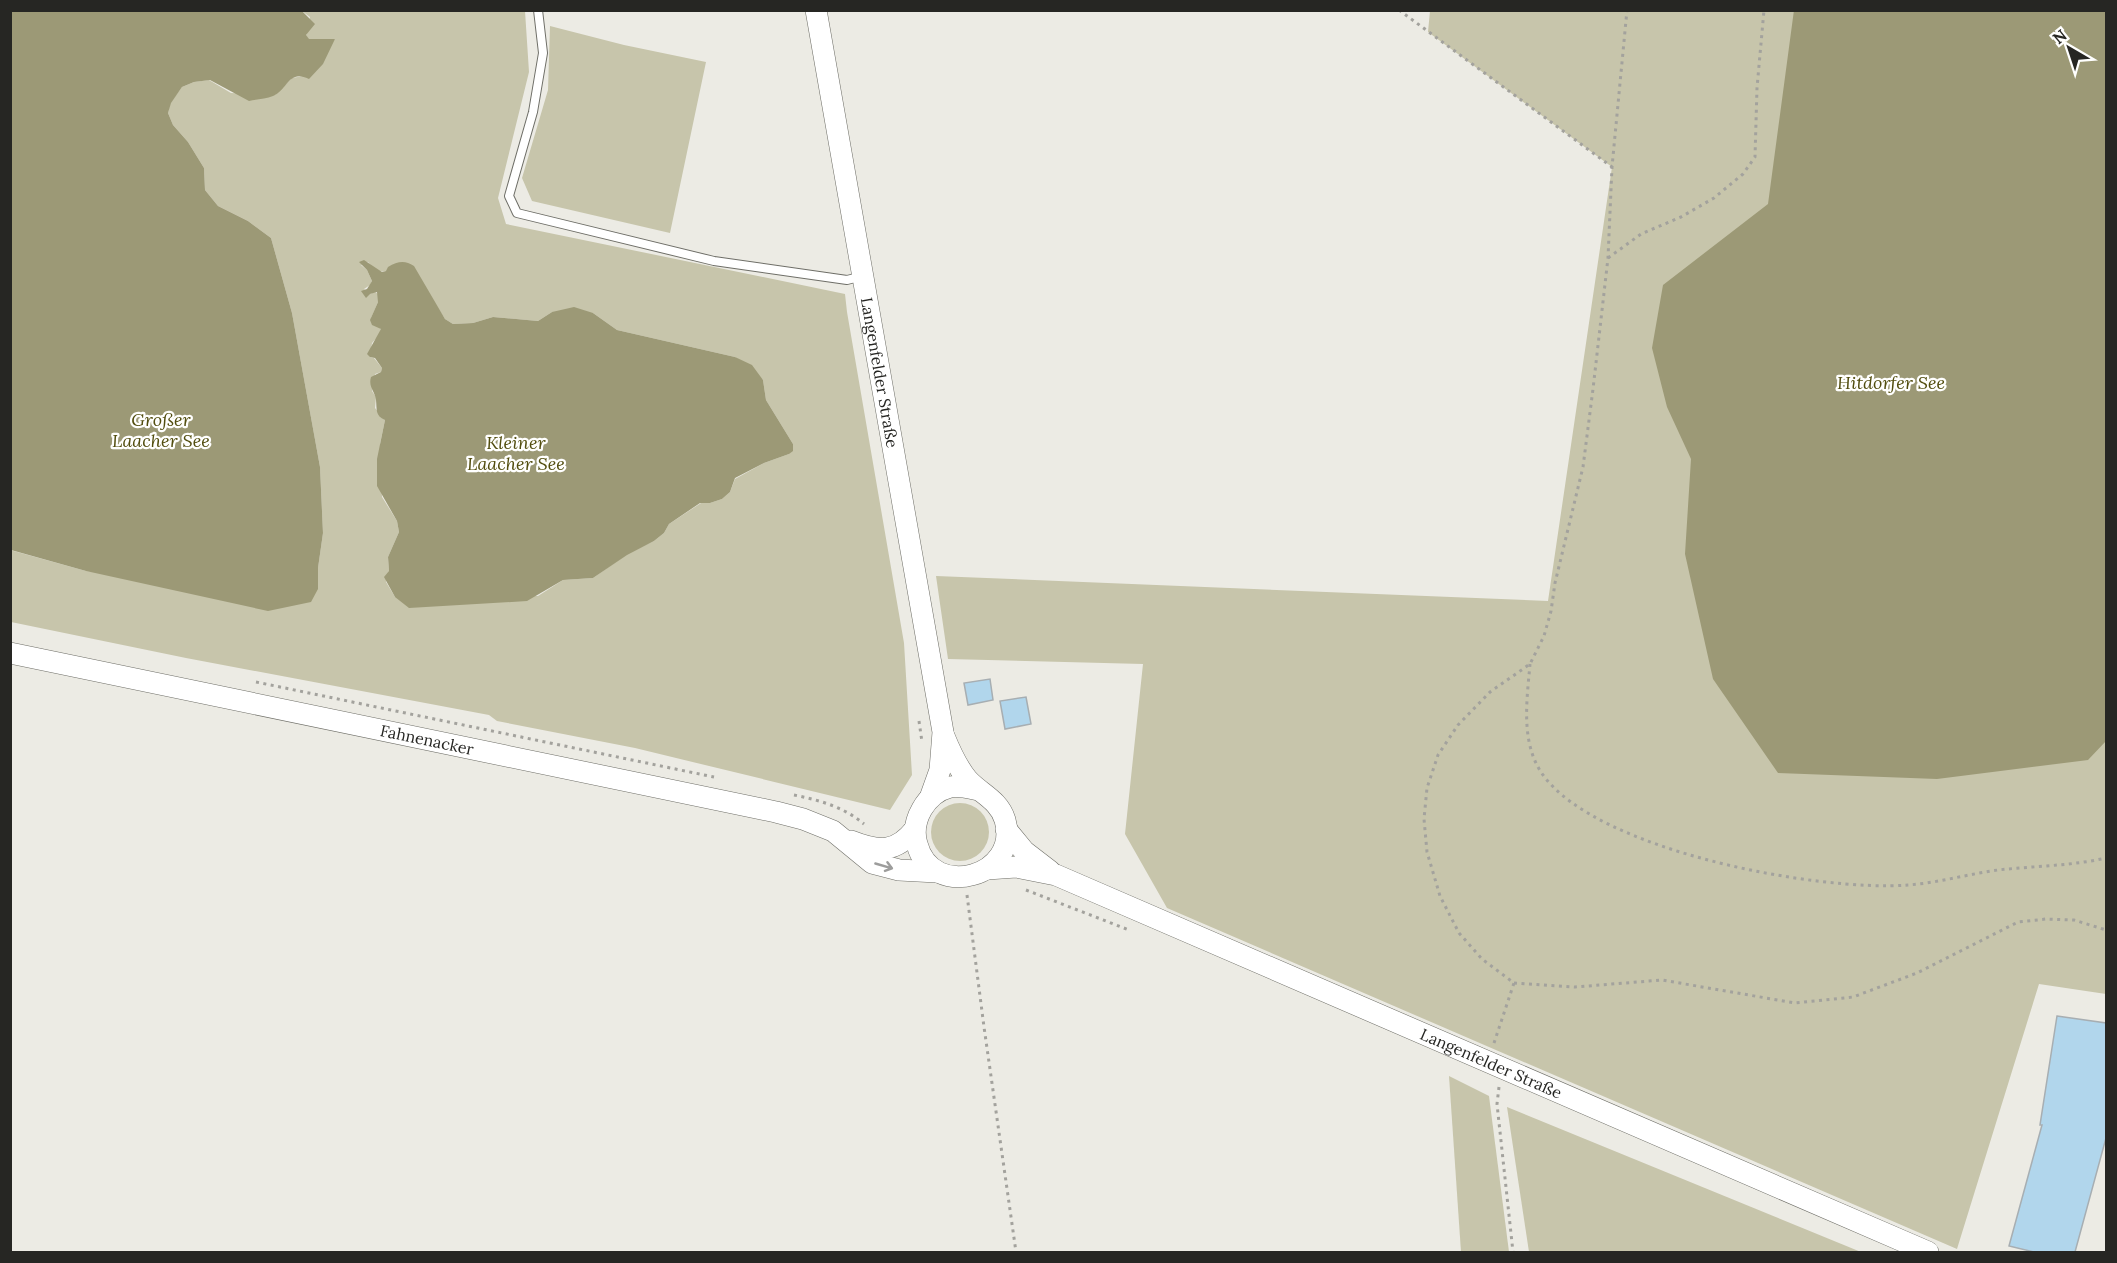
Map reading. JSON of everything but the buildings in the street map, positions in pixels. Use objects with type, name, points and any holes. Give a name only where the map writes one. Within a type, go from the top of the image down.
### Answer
[{"type":"street","name":"Langenfelder Straße","points":[[816,10],[855,278],[942,732],[940,770],[930,798],[917,817],[915,829]]},
{"type":"street","name":"Fahnenacker","points":[[10,653],[776,812],[819,824],[840,836],[868,847],[890,848],[905,841],[915,829]]},
{"type":"street","name":"Langenfelder Straße","points":[[942,732],[958,766],[978,790],[994,801],[1000,809],[1006,829],[1024,851],[1056,875]]},
{"type":"street","points":[[930,798],[941,790],[952,787],[978,790]]},
{"type":"street","points":[[915,829],[915,839],[922,858],[938,872],[956,878],[966,891]]},
{"type":"street","points":[[987,869],[1002,851],[1006,829]]},
{"type":"street","name":"Fahnenacker","points":[[840,836],[872,863],[899,870],[938,872]]},
{"type":"street","name":"Langenfelder Straße","points":[[966,891],[976,874],[987,869],[1016,867],[1056,875],[1928,1252]]},
{"type":"lane","name":"Langenfelder Straße","points":[[538,10],[543,53],[533,112],[509,196],[517,213],[714,261],[855,278]]},
{"type":"path","points":[[1400,10],[1612,167]]},
{"type":"path","points":[[1627,10],[1612,167],[1608,258],[1583,468],[1555,583],[1551,611],[1544,636],[1530,664],[1526,719],[1531,747],[1542,773],[1560,795],[1583,812],[1636,837],[1728,865],[1822,883],[1908,885],[1969,874],[2081,864],[2106,858]]},
{"type":"path","points":[[1608,258],[1641,234],[1682,217],[1714,198],[1743,174],[1755,157],[1764,10]]},
{"type":"path","points":[[1530,664],[1490,692],[1458,725],[1438,755],[1427,788],[1424,819],[1427,852],[1440,896],[1459,933],[1482,959],[1514,982],[1575,987],[1662,980],[1795,1003],[1853,997],[1917,973],[2018,922],[2046,919],[2074,920],[2106,930]]},
{"type":"path","points":[[1017,887],[1134,932]]},
{"type":"path","points":[[966,891],[1016,1252]]},
{"type":"path","points":[[1513,1252],[1497,1104],[1496,1065],[1514,982]]},
{"type":"shaded area","points":[[302,11],[525,11],[529,72],[498,198],[506,224],[845,294],[904,643],[912,775],[890,810],[635,748],[497,721],[489,715],[186,658],[11,622],[10,550],[86,571],[318,589],[318,568],[323,533],[320,467],[292,313],[271,238],[248,221],[218,206],[205,190],[204,168],[188,142],[173,125],[168,113],[170,103],[182,87],[194,82],[209,80],[231,93],[275,95],[292,78],[303,76],[335,39],[309,40],[306,36],[310,17]],"holes":[[[368,262],[378,271],[386,271],[436,305],[445,319],[453,324],[473,323],[493,317],[538,321],[552,312],[593,313],[617,330],[735,357],[763,380],[766,400],[793,444],[789,454],[764,463],[735,479],[730,492],[722,499],[701,503],[669,524],[664,533],[654,541],[627,554],[593,578],[563,580],[538,596],[395,597],[386,582],[389,571],[388,557],[399,532],[397,521],[382,497],[380,444],[385,420],[375,408],[376,397],[372,391],[375,374],[381,372],[382,368],[374,358],[370,357],[372,343],[381,333],[381,329],[371,318],[378,302],[378,294],[375,292],[370,294],[364,289],[372,281],[367,270],[361,265]]]},
{"type":"shaded area","points":[[1430,11],[2106,11],[2106,994],[2039,984],[1957,1249],[1167,908],[1125,834],[1143,664],[948,659],[936,576],[1548,601],[1612,167],[1428,32]]},
{"type":"shaded area","points":[[550,26],[624,45],[706,62],[670,233],[532,201],[522,178],[548,90]]},
{"type":"shaded area","points":[[954,803],[966,803],[981,811],[989,826],[989,838],[981,853],[966,861],[954,861],[939,853],[931,838],[931,826],[939,811]]},
{"type":"shaded area","points":[[1449,1076],[1489,1096],[1509,1252],[1461,1252]]},
{"type":"shaded area","points":[[1507,1107],[1861,1252],[1529,1252]]},
{"type":"water","name":"Hitdorfer See","points":[[1794,10],[2106,11],[2106,741],[2088,760],[1937,779],[1778,773],[1713,679],[1685,554],[1691,459],[1667,407],[1652,348],[1663,285],[1768,204]]},
{"type":"water","name":"Großer Laacher See","points":[[10,11],[302,11],[315,24],[306,35],[309,39],[335,39],[323,64],[309,79],[292,78],[273,96],[249,101],[210,80],[194,82],[182,87],[171,103],[168,113],[173,125],[188,142],[204,168],[205,190],[218,206],[248,221],[271,238],[292,313],[320,467],[323,533],[318,568],[318,589],[311,602],[268,611],[86,571],[11,550]]},
{"type":"water","name":"Kleiner Laacher See","points":[[364,260],[382,272],[398,262],[414,266],[445,319],[453,324],[473,323],[493,317],[538,321],[552,312],[574,307],[593,313],[617,330],[735,357],[752,365],[763,380],[766,400],[793,444],[793,451],[735,478],[730,492],[722,499],[700,503],[669,524],[664,533],[654,541],[627,555],[593,578],[563,580],[527,601],[409,608],[395,597],[384,577],[389,571],[388,557],[399,532],[397,521],[377,486],[377,459],[385,420],[378,414],[370,380],[371,377],[381,372],[382,368],[375,358],[367,354],[381,329],[372,325],[370,320],[378,302],[377,292],[366,298],[361,291],[367,289],[372,281],[367,270],[359,262]]}]
